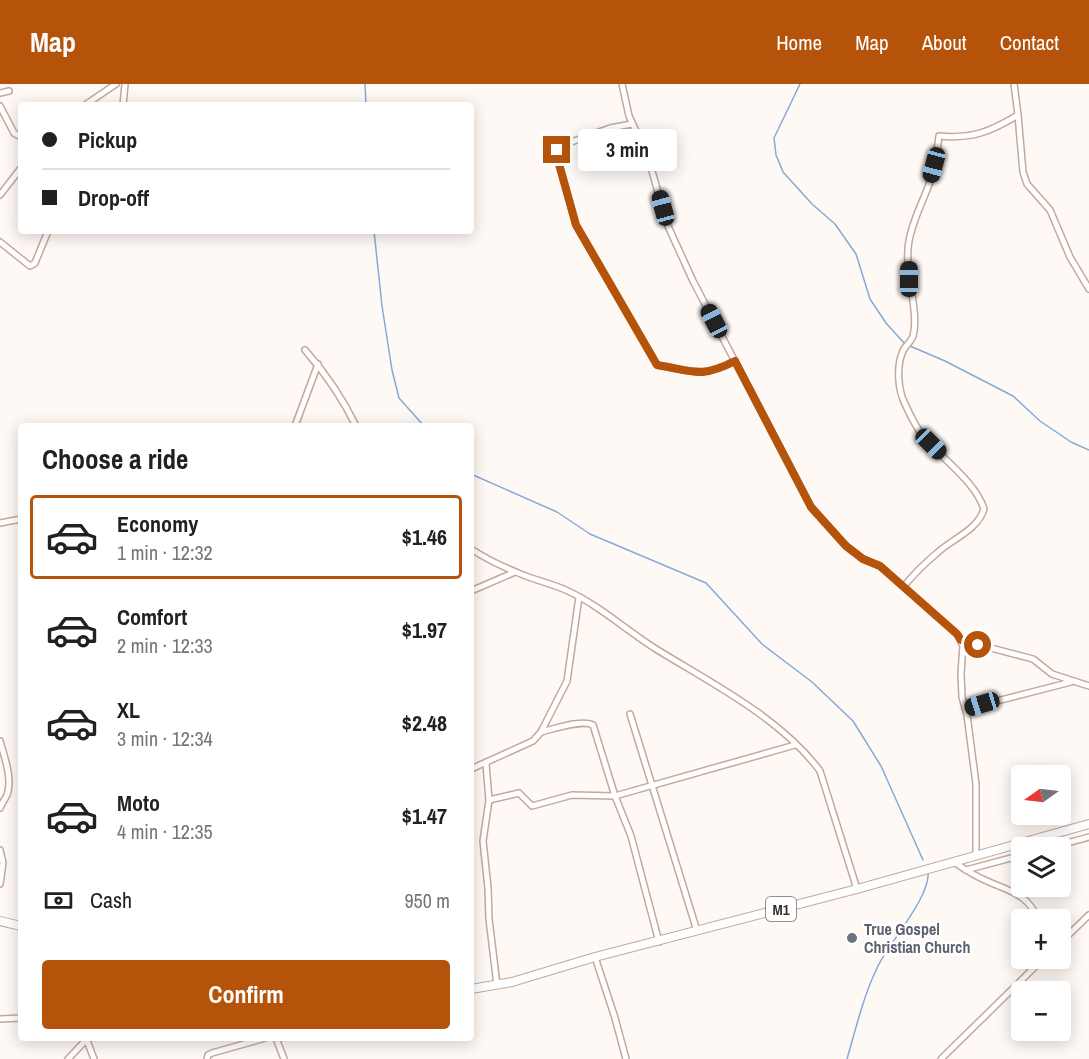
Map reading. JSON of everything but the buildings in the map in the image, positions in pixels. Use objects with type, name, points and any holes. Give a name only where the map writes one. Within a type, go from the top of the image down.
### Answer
[{"type":"highway","name":"M1","points":[[474,989],[497,985],[595,957],[659,942],[1089,824]]},
{"type":"highway","points":[[0,919],[18,921]]},
{"type":"highway","points":[[0,919],[18,925]]},
{"type":"street","points":[[89,102],[116,84]]},
{"type":"street","points":[[123,102],[125,84]]},
{"type":"street","points":[[622,84],[632,124],[648,157],[667,224],[811,507],[846,546],[863,559],[880,566],[961,640],[963,646],[962,697],[966,709],[976,784],[976,856]]},
{"type":"street","points":[[1014,84],[1023,171],[1027,184],[1050,210],[1070,258],[1089,290]]},
{"type":"street","points":[[0,93],[9,92]]},
{"type":"street","points":[[0,106],[18,135]]},
{"type":"street","points":[[904,586],[939,550],[968,531],[982,516],[984,509],[975,491],[914,423],[901,395],[899,386],[901,360],[903,350],[913,336],[914,316],[909,279],[908,242],[919,205],[931,177],[939,136],[972,136],[996,128],[1018,115]]},
{"type":"street","points":[[632,124],[610,128],[563,145],[557,150],[576,225],[657,365],[686,371],[708,372],[735,361]]},
{"type":"street","points":[[0,195],[18,172]]},
{"type":"street","points":[[0,242],[30,266],[35,263],[47,234]]},
{"type":"street","points":[[305,350],[318,364],[343,401],[354,423]]},
{"type":"street","points":[[296,423],[318,364]]},
{"type":"street","points":[[0,523],[18,520]]},
{"type":"street","points":[[474,551],[515,572],[579,597],[609,615],[655,648],[753,709],[811,759],[820,771],[857,889]]},
{"type":"street","points":[[474,590],[515,572]]},
{"type":"street","points":[[474,768],[532,741],[542,732],[567,681],[579,597]]},
{"type":"street","points":[[961,640],[1033,659],[1052,674],[1089,686]]},
{"type":"street","points":[[966,709],[1072,681]]},
{"type":"street","points":[[630,714],[697,931]]},
{"type":"street","points":[[542,732],[588,722],[592,725],[615,796],[631,836],[659,942]]},
{"type":"street","points":[[0,741],[8,773],[8,786],[0,808]]},
{"type":"street","points":[[489,800],[519,793],[532,806],[572,795],[615,796],[795,745]]},
{"type":"street","points":[[486,764],[489,800],[483,841],[497,985]]},
{"type":"street","points":[[1071,842],[1089,837]]},
{"type":"street","points":[[0,850],[3,862],[0,884]]},
{"type":"street","points":[[966,870],[1011,858]]},
{"type":"street","points":[[954,862],[986,881],[1020,895],[1030,903],[1033,909]]},
{"type":"street","points":[[1071,932],[1089,915]]},
{"type":"street","points":[[595,957],[626,1059]]},
{"type":"street","points":[[941,1059],[1033,969]]},
{"type":"street","points":[[0,1019],[18,1018]]},
{"type":"street","points":[[68,1059],[84,1041]]},
{"type":"street","points":[[87,1041],[94,1059]]},
{"type":"street","points":[[207,1059],[212,1053],[254,1041]]},
{"type":"street","points":[[277,1041],[284,1059]]},
{"type":"waterway","points":[[365,84],[366,102]]},
{"type":"waterway","points":[[800,84],[774,138],[776,155],[783,172],[812,204],[835,224],[856,254],[870,299],[886,323],[905,344]]},
{"type":"waterway","points":[[374,234],[392,370],[399,398],[421,423]]},
{"type":"waterway","points":[[910,346],[1013,396],[1040,421],[1071,442],[1089,450]]},
{"type":"waterway","points":[[474,475],[557,512],[590,534],[706,583],[762,644],[812,682],[853,721],[881,766],[923,860]]},
{"type":"waterway","points":[[847,1059],[873,977],[883,956],[923,894],[928,872]]},
{"type":"place","name":"True Gospel Christian Church","points":[[852,938]]},
{"type":"route","points":[[557,150],[576,225],[657,365],[699,373],[722,368],[735,361],[811,507],[846,546],[863,559],[880,566],[961,640],[978,645]]}]
